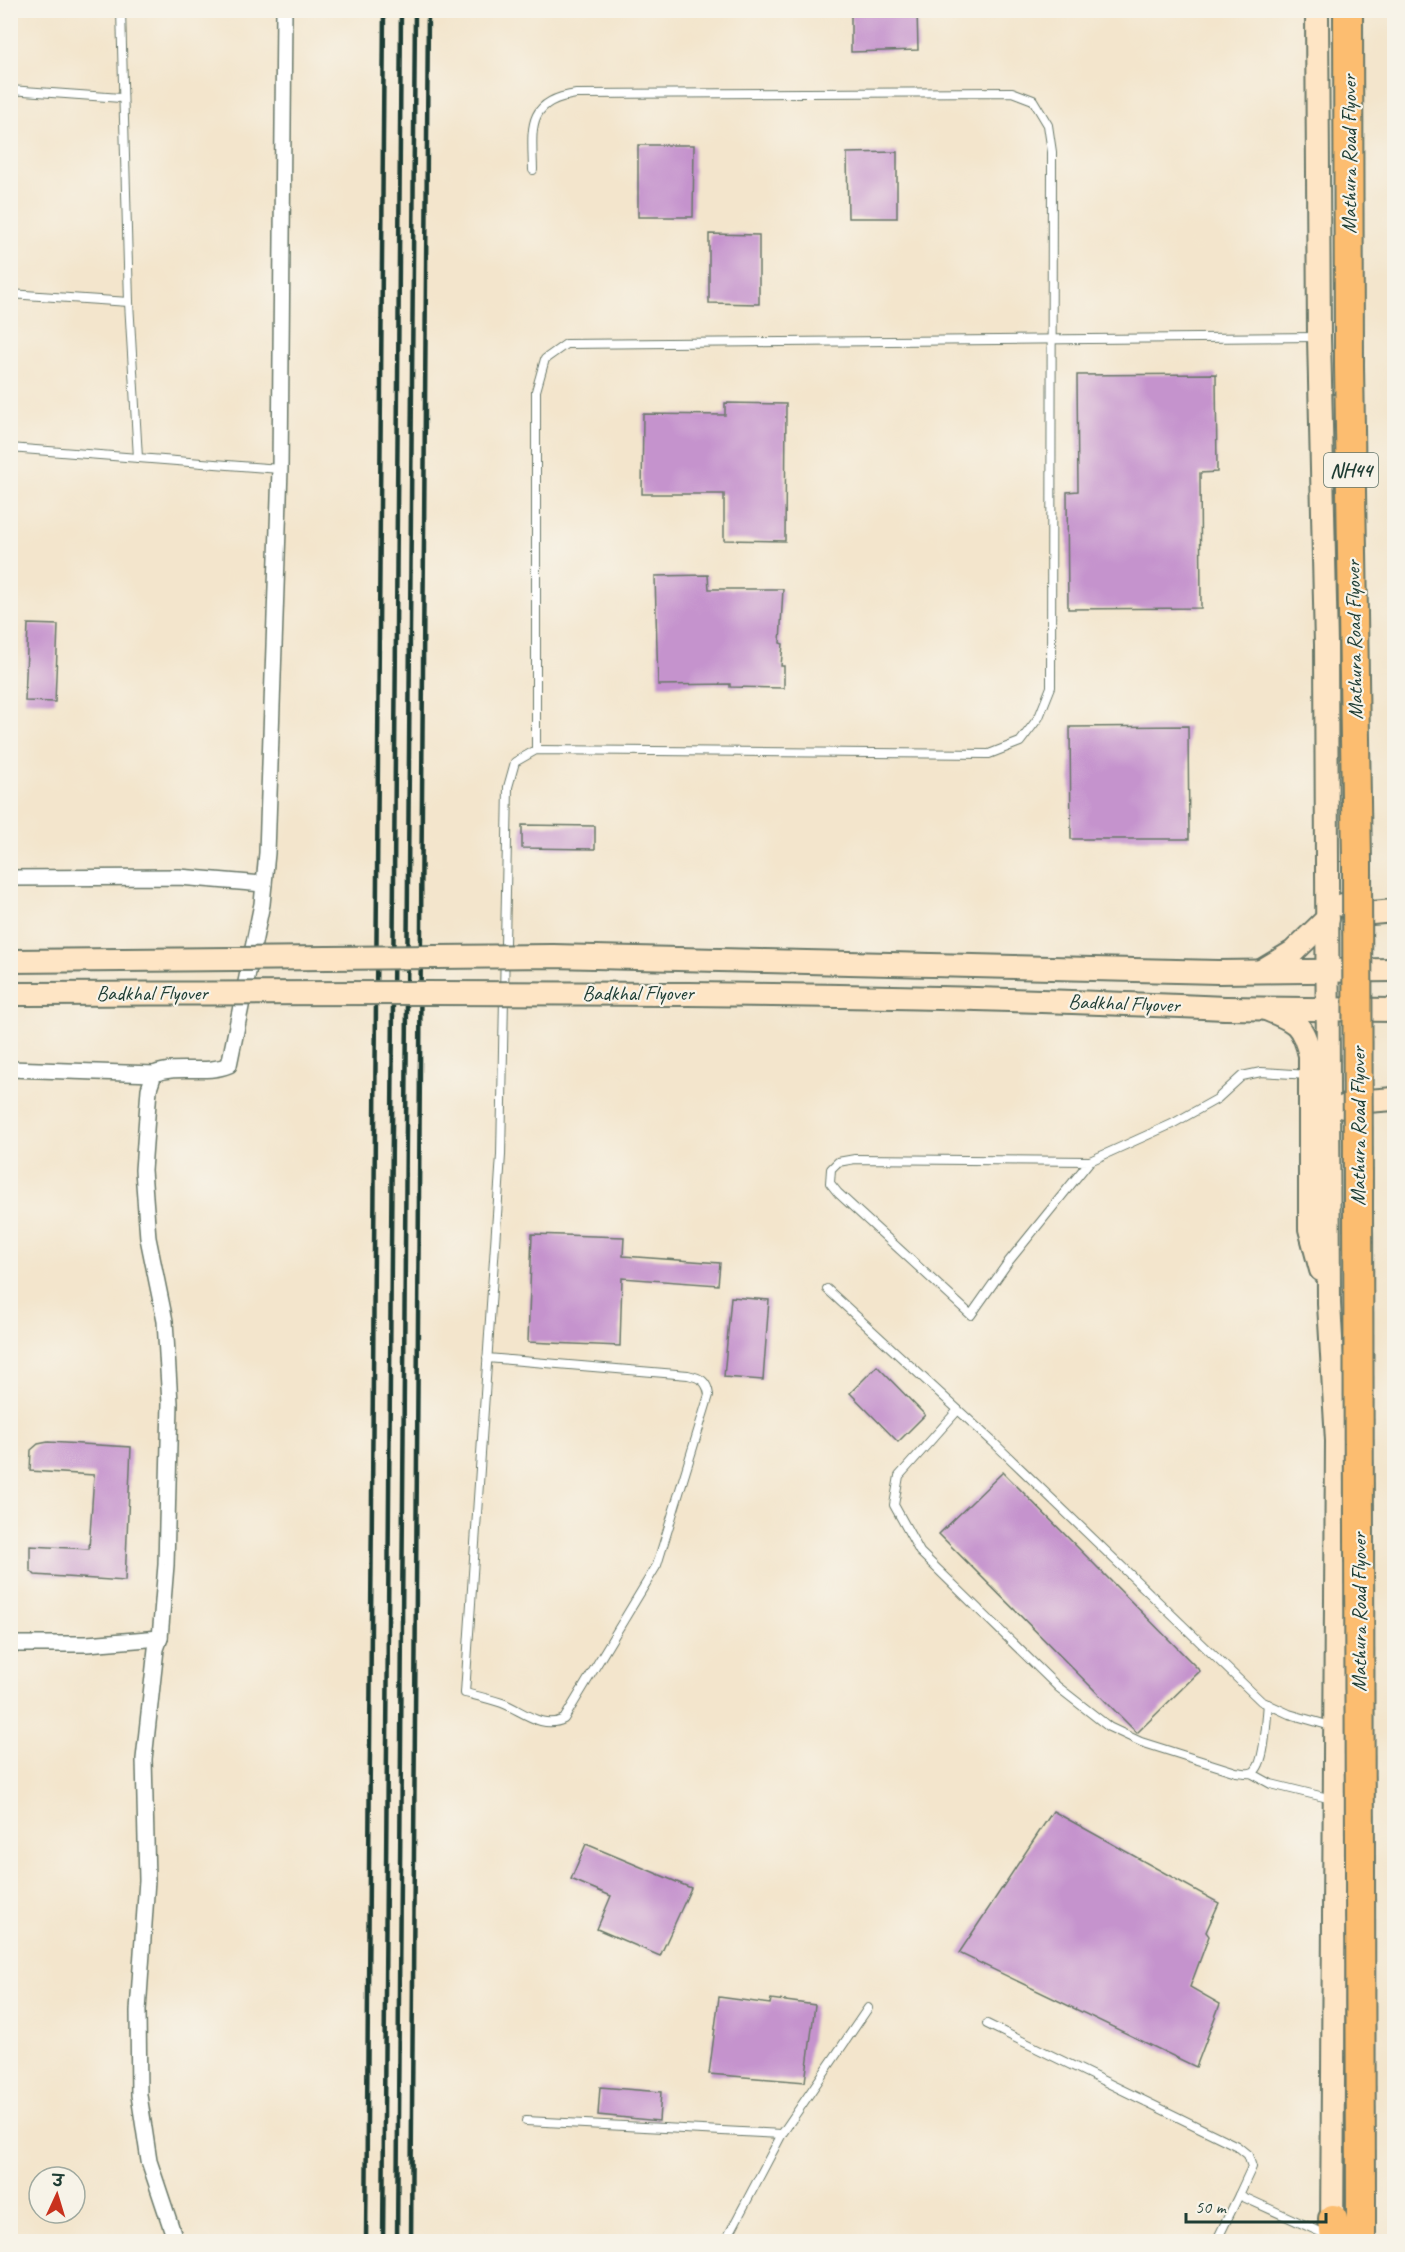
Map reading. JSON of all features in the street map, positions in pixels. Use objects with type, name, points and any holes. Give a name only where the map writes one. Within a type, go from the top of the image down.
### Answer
[{"type":"highway","name":"Mathura Road Flyover","points":[[1348,10],[1349,366],[1357,874],[1361,2241]]},
{"type":"main road","points":[[1317,10],[1319,337],[1326,645],[1329,1304],[1337,1441],[1333,2235]]},
{"type":"main road","points":[[1261,971],[1293,952],[1328,907],[1342,904],[1372,913],[1395,910]]},
{"type":"main road","name":"Badkhal Flyover","points":[[10,961],[553,956],[1218,972],[1395,970]]},
{"type":"main road","name":"Badkhal Flyover","points":[[10,994],[664,992],[1089,1001],[1225,1008],[1395,1010]]},
{"type":"main road","points":[[1266,1009],[1290,1019],[1304,1032],[1310,1055],[1310,1229],[1329,1304]]},
{"type":"main road","points":[[1329,1127],[1345,1106],[1354,1101],[1395,1100]]},
{"type":"street","points":[[10,1069],[154,1074],[169,1068],[216,1070],[229,1065],[238,1031],[264,884],[280,469],[284,10]]},
{"type":"street","points":[[10,878],[179,878],[264,884]]},
{"type":"street","points":[[154,1074],[149,1089],[143,1170],[148,1238],[165,1321],[170,1403],[166,1565],[160,1638],[156,1649],[144,1759],[147,1880],[138,2011],[139,2095],[149,2161],[176,2241]]},
{"type":"street","points":[[10,1644],[97,1644],[160,1638]]},
{"type":"lane","points":[[121,10],[121,98],[138,458]]},
{"type":"lane","points":[[10,90],[121,98]]},
{"type":"lane","points":[[487,1358],[688,1375],[701,1378],[708,1386],[710,1395],[657,1565],[564,1719],[557,1722],[538,1720],[503,1703],[465,1693],[487,1358],[501,1155],[508,787],[515,762],[536,750],[989,754],[1020,742],[1039,717],[1051,687],[1052,152],[1048,125],[1033,100],[1012,92],[588,94],[554,97],[541,108],[532,129],[533,170]]},
{"type":"lane","points":[[10,294],[129,302]]},
{"type":"lane","points":[[536,750],[536,391],[545,359],[566,345],[1319,337]]},
{"type":"lane","points":[[10,448],[280,469]]},
{"type":"lane","points":[[1090,1161],[1009,1261],[971,1315],[838,1193],[830,1183],[831,1169],[838,1162],[855,1159],[1090,1161],[1181,1119],[1217,1099],[1242,1076],[1261,1072],[1310,1075]]},
{"type":"lane","points":[[827,1289],[958,1410],[1261,1701],[1289,1714],[1335,1727]]},
{"type":"lane","points":[[958,1410],[899,1476],[897,1483],[894,1505],[920,1552],[1058,1687],[1109,1727],[1141,1742],[1201,1762],[1236,1772],[1251,1773],[1271,1784],[1335,1800]]},
{"type":"lane","points":[[1251,1773],[1257,1769],[1262,1758],[1268,1704]]},
{"type":"lane","points":[[725,2241],[782,2134],[867,2008]]},
{"type":"lane","points":[[987,2024],[1237,2145],[1248,2155],[1252,2167],[1216,2241]]},
{"type":"lane","points":[[525,2121],[782,2134]]},
{"type":"lane","points":[[1239,2195],[1333,2235]]},
{"type":"building","points":[[851,10],[917,10],[918,50],[851,52]]},
{"type":"building","points":[[638,145],[694,145],[693,217],[638,217]]},
{"type":"building","points":[[897,152],[897,218],[848,218],[847,153]]},
{"type":"building","points":[[709,234],[759,235],[759,304],[709,303]]},
{"type":"building","points":[[1216,374],[1217,472],[1200,473],[1201,608],[1068,609],[1067,492],[1078,491],[1077,375]]},
{"type":"building","points":[[725,403],[786,404],[785,541],[724,540],[724,494],[642,494],[643,414],[725,415]]},
{"type":"building","points":[[708,575],[709,589],[783,589],[780,643],[783,644],[781,666],[784,666],[784,688],[730,687],[730,684],[658,685],[655,576]]},
{"type":"building","points":[[28,624],[58,625],[55,702],[25,701]]},
{"type":"building","points":[[1188,726],[1189,839],[1071,839],[1070,727]]},
{"type":"building","points":[[522,825],[595,826],[595,849],[522,848]]},
{"type":"building","points":[[532,1234],[624,1237],[623,1256],[720,1263],[718,1285],[622,1278],[620,1346],[528,1342]]},
{"type":"building","points":[[731,1297],[769,1300],[763,1380],[724,1377]]},
{"type":"building","points":[[877,1366],[925,1415],[898,1442],[850,1393]]},
{"type":"building","points":[[48,1442],[131,1447],[125,1581],[35,1575],[30,1570],[30,1546],[89,1549],[94,1475],[30,1471],[31,1450],[38,1444]]},
{"type":"building","points":[[1003,1472],[1200,1671],[1137,1733],[939,1534]]},
{"type":"building","points":[[1053,1811],[1219,1903],[1206,1932],[1209,1936],[1190,1987],[1220,2004],[1196,2067],[959,1953]]},
{"type":"building","points":[[586,1844],[691,1888],[660,1956],[597,1929],[611,1896],[571,1879]]},
{"type":"building","points":[[719,1997],[770,2004],[771,1999],[815,2005],[805,2082],[709,2074]]},
{"type":"building","points":[[600,2087],[661,2092],[659,2121],[598,2115]]},
{"type":"railway","points":[[366,2242],[384,10]]},
{"type":"railway","points":[[383,2242],[401,10]]},
{"type":"railway","points":[[397,2242],[415,10]]},
{"type":"railway","points":[[411,2242],[428,10]]}]
